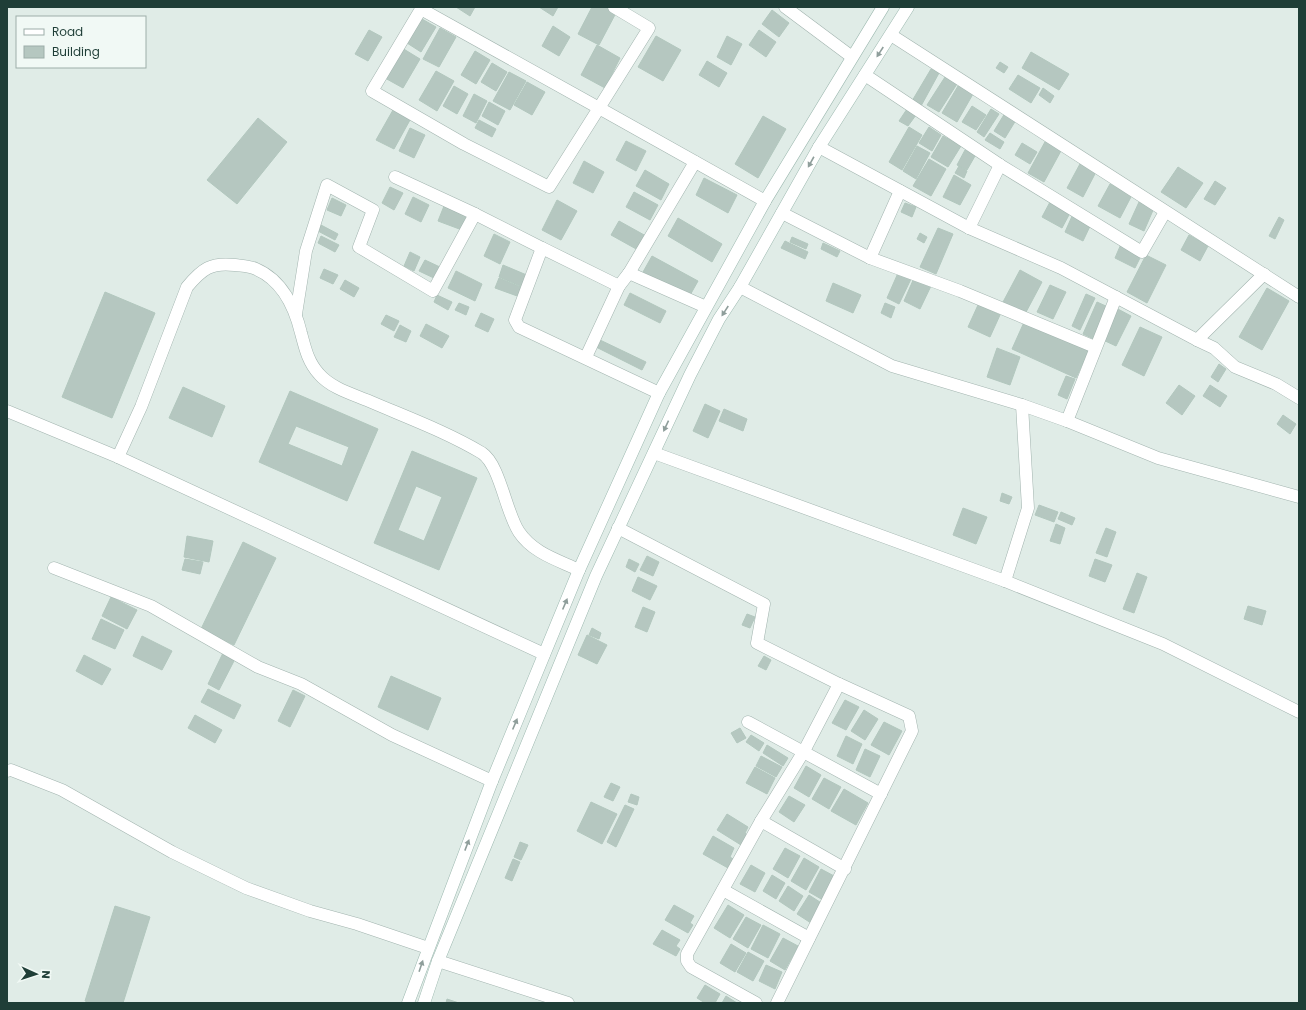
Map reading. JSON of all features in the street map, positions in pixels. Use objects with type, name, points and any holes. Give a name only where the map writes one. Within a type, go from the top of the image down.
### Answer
[{"type":"street","points":[[614,7],[649,28],[599,108],[549,187],[464,144],[372,91],[422,8],[599,108],[765,201]]},
{"type":"street","points":[[785,7],[852,57]]},
{"type":"street","points":[[408,1003],[492,781],[544,654],[579,570],[659,393],[765,201],[883,7]]},
{"type":"street","points":[[424,1003],[438,961],[594,583],[618,528],[654,453],[716,326],[740,287],[819,147],[908,7]]},
{"type":"street","points":[[891,35],[1299,297]]},
{"type":"street","points":[[865,75],[1000,165],[1142,252],[1165,212]]},
{"type":"street","points":[[819,147],[969,228],[1060,268],[1214,348],[1235,367],[1276,384],[1299,398]]},
{"type":"street","points":[[586,357],[619,286],[629,273],[695,162]]},
{"type":"street","points":[[969,228],[1000,165]]},
{"type":"street","points":[[395,177],[475,214],[619,286]]},
{"type":"street","points":[[296,314],[306,251],[327,185],[373,210],[360,247],[433,291],[475,214]]},
{"type":"street","points":[[870,258],[900,191]]},
{"type":"street","points":[[782,213],[870,258],[960,292],[1096,347]]},
{"type":"street","points":[[542,248],[515,320],[520,327],[586,357],[659,393]]},
{"type":"street","points":[[118,457],[141,408],[187,287],[199,271],[212,265],[229,264],[256,269],[277,282],[296,314],[307,358],[319,375],[335,386],[432,428],[483,454],[492,465],[518,531],[528,542],[543,554],[579,570]]},
{"type":"street","points":[[629,273],[706,307]]},
{"type":"street","points":[[1196,340],[1264,274]]},
{"type":"street","points":[[740,287],[892,366],[1022,405],[1067,421],[1158,458],[1299,497]]},
{"type":"street","points":[[1067,421],[1116,297]]},
{"type":"street","points":[[1005,581],[1028,508],[1022,405]]},
{"type":"street","points":[[7,411],[118,457],[544,654]]},
{"type":"street","points":[[654,453],[1005,581],[1163,644],[1299,712]]},
{"type":"street","points":[[618,528],[764,604],[757,643],[839,684],[909,716],[912,731],[882,794],[776,1003]]},
{"type":"street","points":[[54,568],[151,606],[258,667],[301,684],[392,735],[492,781]]},
{"type":"street","points":[[756,1003],[691,967],[687,961],[687,954],[761,821],[804,751],[839,684]]},
{"type":"street","points":[[748,722],[882,794]]},
{"type":"street","points":[[7,771],[11,770],[62,790],[172,852],[246,888],[310,911],[357,924],[428,948]]},
{"type":"street","points":[[761,821],[844,869]]},
{"type":"street","points":[[723,890],[809,938]]},
{"type":"street","points":[[438,961],[568,1003]]},
{"type":"building","points":[[456,7],[475,7],[470,16]]},
{"type":"building","points":[[539,7],[558,7],[553,16]]},
{"type":"building","points":[[592,7],[609,7],[617,11],[599,45],[578,34]]},
{"type":"building","points":[[772,10],[789,23],[779,37],[762,24]]},
{"type":"building","points":[[422,19],[436,27],[421,52],[407,43]]},
{"type":"building","points":[[553,26],[570,37],[559,56],[542,46]]},
{"type":"building","points":[[440,28],[456,37],[439,67],[423,59]]},
{"type":"building","points":[[369,30],[382,37],[368,61],[355,54]]},
{"type":"building","points":[[759,30],[776,42],[766,57],[749,45]]},
{"type":"building","points":[[656,36],[681,50],[663,81],[638,67]]},
{"type":"building","points":[[727,36],[742,44],[731,65],[717,57]]},
{"type":"building","points":[[597,45],[620,58],[605,88],[581,75]]},
{"type":"building","points":[[402,48],[420,59],[403,88],[385,78]]},
{"type":"building","points":[[475,51],[490,60],[476,84],[461,75]]},
{"type":"building","points":[[1031,52],[1069,74],[1059,90],[1022,68]]},
{"type":"building","points":[[707,61],[727,73],[719,87],[699,75]]},
{"type":"building","points":[[1000,62],[1008,67],[1004,73],[996,68]]},
{"type":"building","points":[[492,63],[507,72],[496,91],[481,82]]},
{"type":"building","points":[[931,69],[939,73],[921,106],[912,101]]},
{"type":"building","points":[[436,71],[454,81],[437,111],[419,100]]},
{"type":"building","points":[[509,72],[526,81],[510,110],[493,101]]},
{"type":"building","points":[[1018,75],[1040,88],[1031,103],[1009,89]]},
{"type":"building","points":[[945,77],[957,84],[939,112],[927,105]]},
{"type":"building","points":[[527,82],[545,92],[532,115],[514,105]]},
{"type":"building","points":[[454,86],[468,94],[457,114],[443,106]]},
{"type":"building","points":[[958,86],[973,94],[957,122],[942,113]]},
{"type":"building","points":[[1043,88],[1054,96],[1050,103],[1039,95]]},
{"type":"building","points":[[474,94],[487,101],[476,123],[463,116]]},
{"type":"building","points":[[489,102],[505,111],[498,125],[482,116]]},
{"type":"building","points":[[972,106],[986,115],[976,130],[962,122]]},
{"type":"building","points":[[907,109],[916,115],[908,126],[899,121]]},
{"type":"building","points":[[991,109],[999,114],[984,137],[977,132]]},
{"type":"building","points":[[393,110],[410,120],[394,149],[376,140]]},
{"type":"building","points":[[1005,113],[1016,120],[1005,138],[994,131]]},
{"type":"building","points":[[763,116],[786,129],[758,178],[735,164]]},
{"type":"building","points":[[258,118],[287,142],[237,204],[207,180]]},
{"type":"building","points":[[479,120],[496,129],[492,137],[475,128]]},
{"type":"building","points":[[909,127],[922,135],[902,170],[889,162]]},
{"type":"building","points":[[929,127],[941,135],[932,151],[919,143]]},
{"type":"building","points":[[410,128],[425,135],[414,158],[399,151]]},
{"type":"building","points":[[990,133],[1004,142],[1000,149],[985,140]]},
{"type":"building","points":[[943,136],[961,146],[948,167],[931,157]]},
{"type":"building","points":[[1046,140],[1062,149],[1044,182],[1028,173]]},
{"type":"building","points":[[626,141],[646,151],[636,171],[616,160]]},
{"type":"building","points":[[1022,143],[1037,152],[1030,164],[1015,155]]},
{"type":"building","points":[[917,146],[930,153],[916,179],[903,171]]},
{"type":"building","points":[[965,150],[975,156],[967,170],[957,165]]},
{"type":"building","points":[[929,159],[946,169],[931,196],[913,186]]},
{"type":"building","points":[[584,161],[604,172],[593,193],[573,183]]},
{"type":"building","points":[[1081,162],[1097,170],[1083,197],[1067,188]]},
{"type":"building","points":[[959,166],[967,171],[964,178],[955,173]]},
{"type":"building","points":[[1178,167],[1203,183],[1186,208],[1161,192]]},
{"type":"building","points":[[645,170],[669,184],[661,200],[636,186]]},
{"type":"building","points":[[954,175],[971,185],[960,205],[943,197]]},
{"type":"building","points":[[704,178],[737,195],[728,213],[696,195]]},
{"type":"building","points":[[1215,181],[1226,188],[1215,205],[1204,199]]},
{"type":"building","points":[[1110,184],[1132,195],[1120,218],[1098,206]]},
{"type":"building","points":[[390,187],[403,193],[394,210],[382,203]]},
{"type":"building","points":[[634,192],[658,205],[650,220],[626,207]]},
{"type":"building","points":[[413,197],[429,205],[421,222],[405,214]]},
{"type":"building","points":[[332,198],[346,205],[341,216],[327,210]]},
{"type":"building","points":[[557,200],[577,211],[561,240],[542,230]]},
{"type":"building","points":[[1050,202],[1070,213],[1062,228],[1042,217]]},
{"type":"building","points":[[1139,202],[1154,208],[1144,231],[1129,224]]},
{"type":"building","points":[[905,203],[916,207],[912,217],[901,212]]},
{"type":"building","points":[[444,206],[467,216],[462,230],[438,221]]},
{"type":"building","points":[[1073,214],[1092,222],[1083,241],[1065,232]]},
{"type":"building","points":[[1279,217],[1284,220],[1275,239],[1269,236]]},
{"type":"building","points":[[678,218],[722,244],[712,262],[668,236]]},
{"type":"building","points":[[619,221],[646,236],[638,250],[611,235]]},
{"type":"building","points":[[321,225],[338,234],[335,240],[318,231]]},
{"type":"building","points":[[938,228],[953,234],[936,274],[920,267]]},
{"type":"building","points":[[920,233],[927,237],[924,243],[917,239]]},
{"type":"building","points":[[494,234],[510,242],[500,264],[484,256]]},
{"type":"building","points":[[1189,235],[1208,246],[1200,261],[1181,250]]},
{"type":"building","points":[[321,236],[339,245],[335,252],[318,243]]},
{"type":"building","points":[[792,237],[808,244],[806,249],[790,242]]},
{"type":"building","points":[[785,241],[808,252],[805,259],[781,248]]},
{"type":"building","points":[[823,243],[840,251],[837,257],[821,249]]},
{"type":"building","points":[[1121,244],[1142,254],[1135,268],[1115,258]]},
{"type":"building","points":[[410,252],[420,257],[414,271],[404,266]]},
{"type":"building","points":[[1146,255],[1166,265],[1147,303],[1127,292]]},
{"type":"building","points":[[652,256],[698,281],[689,297],[643,272]]},
{"type":"building","points":[[425,260],[442,268],[436,279],[419,271]]},
{"type":"building","points":[[503,265],[529,276],[525,288],[499,277]]},
{"type":"building","points":[[324,269],[338,275],[333,284],[320,278]]},
{"type":"building","points":[[1020,270],[1042,282],[1025,314],[1003,302]]},
{"type":"building","points":[[456,271],[482,284],[475,301],[448,288]]},
{"type":"building","points":[[898,273],[911,279],[899,304],[887,298]]},
{"type":"building","points":[[499,278],[523,288],[520,297],[495,288]]},
{"type":"building","points":[[914,278],[931,286],[920,309],[904,301]]},
{"type":"building","points":[[345,280],[359,288],[354,297],[340,289]]},
{"type":"building","points":[[833,283],[861,295],[853,313],[826,301]]},
{"type":"building","points":[[1050,285],[1066,292],[1053,319],[1037,312]]},
{"type":"building","points":[[1267,288],[1289,301],[1262,350],[1239,337]]},
{"type":"building","points":[[105,292],[155,313],[112,418],[62,397]]},
{"type":"building","points":[[630,293],[666,311],[660,323],[624,305]]},
{"type":"building","points":[[1086,294],[1095,298],[1080,330],[1072,326]]},
{"type":"building","points":[[437,295],[452,302],[448,310],[434,302]]},
{"type":"building","points":[[1097,302],[1108,307],[1094,339],[1083,334]]},
{"type":"building","points":[[459,303],[469,307],[466,315],[455,310]]},
{"type":"building","points":[[885,303],[895,307],[891,318],[881,313]]},
{"type":"building","points":[[978,305],[1000,315],[990,337],[968,327]]},
{"type":"building","points":[[1116,308],[1131,316],[1116,346],[1101,339]]},
{"type":"building","points":[[481,313],[494,319],[488,332],[475,326]]},
{"type":"building","points":[[386,315],[399,321],[394,331],[381,324]]},
{"type":"building","points":[[1025,320],[1089,349],[1076,378],[1012,349]]},
{"type":"building","points":[[426,324],[449,336],[442,348],[420,336]]},
{"type":"building","points":[[400,325],[411,331],[406,342],[394,337]]},
{"type":"building","points":[[1140,327],[1162,337],[1144,376],[1122,365]]},
{"type":"building","points":[[600,340],[646,362],[642,370],[596,347]]},
{"type":"building","points":[[997,348],[1020,357],[1010,385],[987,377]]},
{"type":"building","points":[[1219,364],[1226,369],[1218,382],[1211,377]]},
{"type":"building","points":[[1066,376],[1075,379],[1067,399],[1058,395]]},
{"type":"building","points":[[1179,385],[1195,396],[1182,415],[1166,403]]},
{"type":"building","points":[[1210,385],[1227,396],[1220,407],[1203,396]]},
{"type":"building","points":[[183,387],[225,406],[212,437],[169,418]]},
{"type":"building","points":[[290,391],[378,429],[347,501],[259,462]],"holes":[[[296,426],[349,447],[342,466],[288,444]]]},
{"type":"building","points":[[705,404],[720,411],[708,438],[693,431]]},
{"type":"building","points":[[724,409],[747,419],[743,431],[719,421]]},
{"type":"building","points":[[1283,415],[1296,424],[1290,434],[1277,424]]},
{"type":"building","points":[[412,451],[477,478],[439,570],[374,543]],"holes":[[[416,486],[442,497],[424,541],[398,530]]]},
{"type":"building","points":[[1002,493],[1012,497],[1009,504],[1000,501]]},
{"type":"building","points":[[1039,505],[1058,512],[1054,522],[1035,515]]},
{"type":"building","points":[[963,508],[987,517],[976,544],[953,535]]},
{"type":"building","points":[[1061,512],[1075,518],[1072,525],[1058,519]]},
{"type":"building","points":[[1056,524],[1065,528],[1060,544],[1050,541]]},
{"type":"building","points":[[1106,528],[1116,532],[1107,557],[1096,553]]},
{"type":"building","points":[[187,536],[213,541],[209,562],[184,557]]},
{"type":"building","points":[[243,542],[276,558],[234,645],[201,629]]},
{"type":"building","points":[[647,556],[659,562],[653,576],[640,570]]},
{"type":"building","points":[[185,559],[203,562],[200,574],[182,570]]},
{"type":"building","points":[[629,559],[639,564],[635,572],[626,567]]},
{"type":"building","points":[[1095,559],[1112,565],[1105,582],[1089,576]]},
{"type":"building","points":[[1137,573],[1147,577],[1134,613],[1123,609]]},
{"type":"building","points":[[638,577],[657,586],[650,600],[632,591]]},
{"type":"building","points":[[111,597],[137,610],[127,629],[102,616]]},
{"type":"building","points":[[1248,606],[1266,611],[1262,625],[1244,619]]},
{"type":"building","points":[[643,607],[655,612],[647,632],[635,627]]},
{"type":"building","points":[[747,614],[755,617],[750,628],[742,625]]},
{"type":"building","points":[[101,619],[124,630],[115,649],[92,639]]},
{"type":"building","points":[[592,628],[601,633],[599,639],[589,635]]},
{"type":"building","points":[[587,635],[607,645],[597,664],[578,655]]},
{"type":"building","points":[[142,636],[172,651],[162,670],[133,656]]},
{"type":"building","points":[[223,653],[235,659],[219,690],[208,684]]},
{"type":"building","points":[[84,655],[111,669],[102,685],[76,671]]},
{"type":"building","points":[[764,656],[771,660],[766,670],[758,666]]},
{"type":"building","points":[[391,676],[441,698],[428,730],[378,707]]},
{"type":"building","points":[[208,689],[241,705],[234,719],[201,702]]},
{"type":"building","points":[[293,690],[305,696],[290,727],[278,721]]},
{"type":"building","points":[[845,700],[859,707],[846,730],[832,723]]},
{"type":"building","points":[[864,710],[878,719],[865,740],[851,731]]},
{"type":"building","points":[[195,715],[222,730],[215,743],[188,728]]},
{"type":"building","points":[[884,722],[902,731],[889,755],[871,745]]},
{"type":"building","points":[[740,728],[746,738],[737,743],[731,733]]},
{"type":"building","points":[[751,735],[764,743],[759,751],[746,742]]},
{"type":"building","points":[[846,736],[862,744],[853,764],[837,756]]},
{"type":"building","points":[[767,745],[788,758],[783,766],[763,753]]},
{"type":"building","points":[[865,749],[880,756],[870,777],[856,770]]},
{"type":"building","points":[[761,756],[782,767],[776,777],[756,766]]},
{"type":"building","points":[[806,766],[821,775],[809,797],[794,788]]},
{"type":"building","points":[[755,767],[775,778],[767,794],[746,783]]},
{"type":"building","points":[[824,778],[841,787],[829,809],[812,799]]},
{"type":"building","points":[[611,783],[620,787],[613,801],[604,797]]},
{"type":"building","points":[[844,789],[868,803],[856,825],[831,811]]},
{"type":"building","points":[[631,794],[639,797],[637,805],[628,802]]},
{"type":"building","points":[[789,796],[805,805],[794,822],[779,812]]},
{"type":"building","points":[[591,802],[617,814],[602,844],[577,831]]},
{"type":"building","points":[[625,805],[634,809],[616,847],[607,842]]},
{"type":"building","points":[[727,814],[748,827],[745,833],[747,835],[741,845],[717,830]]},
{"type":"building","points":[[713,836],[734,848],[730,857],[733,859],[728,868],[703,854]]},
{"type":"building","points":[[520,842],[528,845],[521,860],[514,857]]},
{"type":"building","points":[[785,848],[800,856],[788,878],[773,869]]},
{"type":"building","points":[[804,858],[819,867],[806,890],[791,881]]},
{"type":"building","points":[[513,859],[520,862],[512,881],[505,878]]},
{"type":"building","points":[[751,865],[765,873],[755,892],[740,884]]},
{"type":"building","points":[[821,869],[836,877],[823,900],[809,892]]},
{"type":"building","points":[[772,875],[785,883],[776,899],[763,891]]},
{"type":"building","points":[[788,886],[803,896],[794,911],[779,901]]},
{"type":"building","points":[[809,895],[823,904],[811,923],[797,914]]},
{"type":"building","points":[[674,905],[694,916],[690,923],[693,925],[688,933],[665,920]]},
{"type":"building","points":[[728,905],[744,915],[730,938],[714,928]]},
{"type":"building","points":[[115,906],[150,917],[123,1003],[91,1003],[85,1001]]},
{"type":"building","points":[[746,917],[761,925],[748,948],[733,939]]},
{"type":"building","points":[[763,925],[780,934],[768,958],[751,949]]},
{"type":"building","points":[[662,930],[680,940],[676,946],[680,949],[676,956],[653,944]]},
{"type":"building","points":[[783,938],[798,946],[785,970],[770,961]]},
{"type":"building","points":[[731,944],[746,953],[735,972],[720,963]]},
{"type":"building","points":[[748,952],[764,961],[753,981],[737,972]]},
{"type":"building","points":[[766,965],[782,972],[775,989],[759,981]]},
{"type":"building","points":[[705,985],[720,994],[715,1003],[705,1003],[697,998]]},
{"type":"building","points":[[726,996],[737,1003],[722,1003]]},
{"type":"building","points":[[447,999],[459,1003],[446,1003]]}]
